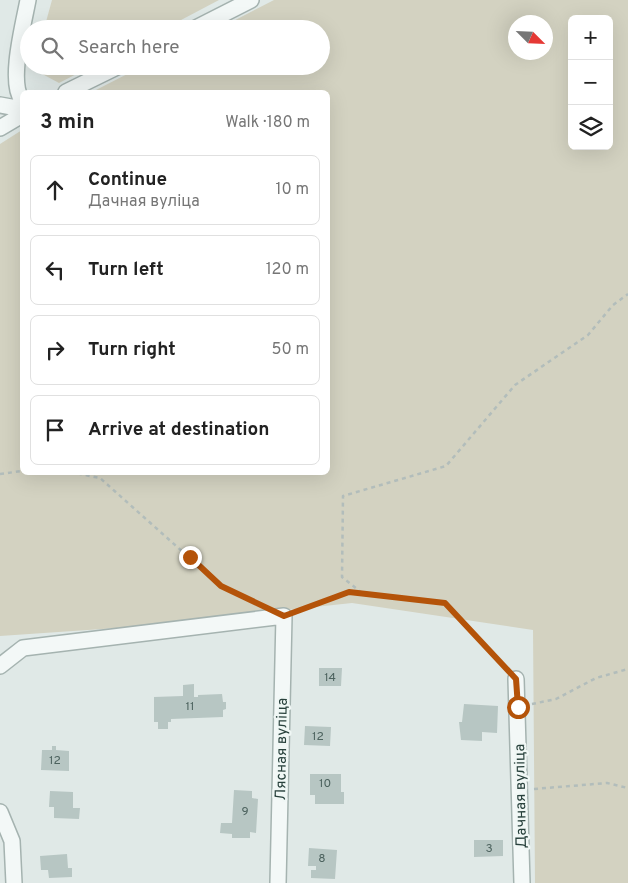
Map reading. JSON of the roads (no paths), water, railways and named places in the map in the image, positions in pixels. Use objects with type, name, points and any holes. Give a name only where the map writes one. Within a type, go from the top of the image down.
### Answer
[{"type":"street","points":[[25,20],[28,0]]},
{"type":"street","points":[[212,20],[251,0]]},
{"type":"street","points":[[20,48],[17,81],[20,97]]},
{"type":"street","points":[[70,90],[101,75]]},
{"type":"street","points":[[0,106],[20,109]]},
{"type":"street","points":[[0,128],[20,116]]},
{"type":"street","name":"Лясная вуліца","points":[[0,666],[23,648],[284,616],[278,883]]},
{"type":"street","name":"Дачная вуліца","points":[[516,679],[522,883]]},
{"type":"street","points":[[0,812],[12,841],[14,883]]}]
